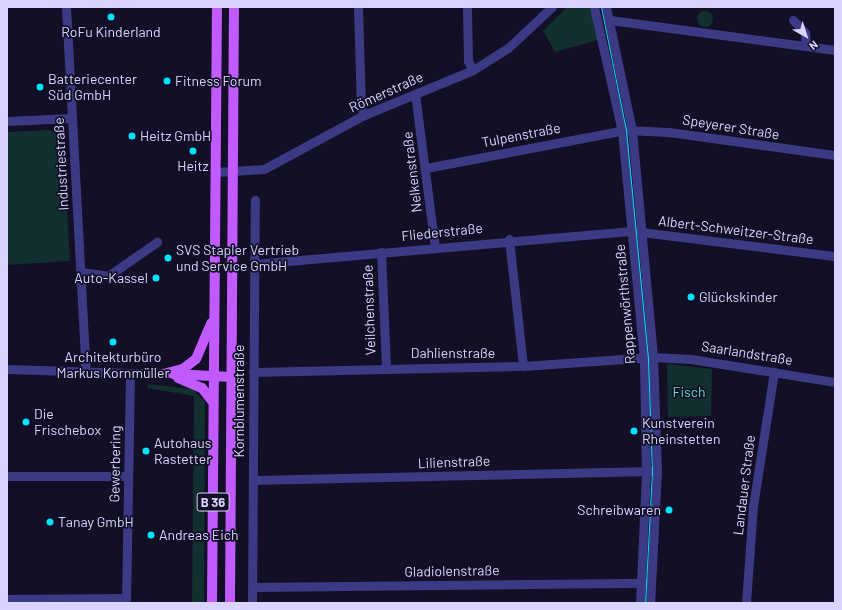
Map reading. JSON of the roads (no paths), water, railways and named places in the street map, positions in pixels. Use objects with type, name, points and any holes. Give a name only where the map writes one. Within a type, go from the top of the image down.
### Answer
[{"type":"main road","name":"B 36","points":[[212,603],[217,7]]},
{"type":"main road","name":"B 36","points":[[230,603],[234,7]]},
{"type":"main road","points":[[163,374],[183,369],[196,358],[215,312]]},
{"type":"main road","points":[[163,374],[231,377]]},
{"type":"main road","points":[[163,374],[197,385],[213,402]]},
{"type":"street","name":"Industriestraße","points":[[66,7],[86,372]]},
{"type":"street","points":[[358,7],[361,108],[364,115]]},
{"type":"street","points":[[467,7],[468,61],[473,70]]},
{"type":"street","name":"Römerstraße","points":[[216,172],[264,169],[364,115],[473,70],[508,48],[552,7]]},
{"type":"street","name":"Rappenwörthstraße","points":[[594,7],[622,131],[649,358],[646,472],[647,583],[650,603]]},
{"type":"street","name":"Rappenwörthstraße","points":[[606,7],[610,20],[632,130],[644,232],[649,358],[657,471],[647,583],[640,603]]},
{"type":"street","points":[[610,20],[835,50]]},
{"type":"street","points":[[793,20],[805,33],[806,46]]},
{"type":"street","name":"Nelkenstraße","points":[[415,94],[426,168],[435,248]]},
{"type":"street","points":[[7,121],[72,118]]},
{"type":"street","name":"Speyerer Straße","points":[[622,131],[632,130],[670,132],[835,156]]},
{"type":"street","name":"Tulpenstraße","points":[[426,168],[622,131]]},
{"type":"street","name":"Kornblumenstraße","points":[[252,603],[255,200]]},
{"type":"street","name":"Albert-Schweitzer-Straße","points":[[633,231],[835,256]]},
{"type":"street","name":"Fliederstraße","points":[[254,264],[435,248],[509,239],[633,231]]},
{"type":"street","points":[[509,239],[523,366]]},
{"type":"street","points":[[81,272],[108,276],[157,242]]},
{"type":"street","name":"Veilchenstraße","points":[[381,252],[386,368]]},
{"type":"street","name":"Dahlienstraße","points":[[253,372],[523,366],[649,358]]},
{"type":"street","name":"Saarlandstraße","points":[[649,358],[692,359],[835,382]]},
{"type":"street","points":[[7,369],[163,374]]},
{"type":"street","name":"Landauer Straße","points":[[746,603],[753,506],[774,372]]},
{"type":"street","name":"Gewerbering","points":[[126,601],[130,373]]},
{"type":"street","name":"Lilienstraße","points":[[253,480],[657,471]]},
{"type":"street","points":[[7,476],[128,476]]},
{"type":"street","name":"Gladiolenstraße","points":[[252,587],[647,583]]},
{"type":"street","points":[[7,599],[126,601]]},
{"type":"tram line","points":[[601,7],[626,130],[648,358],[652,471],[645,603]]},
{"type":"place","name":"RoFu Kinderland","points":[[111,17]]},
{"type":"place","name":"Fitness Forum","points":[[167,81]]},
{"type":"place","name":"Batteriecenter Süd GmbH","points":[[40,87]]},
{"type":"place","name":"Heitz GmbH","points":[[132,136]]},
{"type":"place","name":"Heitz","points":[[193,151]]},
{"type":"place","name":"SVS Stapler Vertrieb und Service GmbH","points":[[168,258]]},
{"type":"place","name":"Auto-Kassel","points":[[156,278]]},
{"type":"place","name":"Glückskinder","points":[[691,297]]},
{"type":"place","name":"Architekturbüro Markus Kornmüller","points":[[113,342]]},
{"type":"place","name":"Die Frischebox","points":[[26,422]]},
{"type":"place","name":"Kunstverein Rheinstetten","points":[[634,431]]},
{"type":"place","name":"Autohaus Rastetter","points":[[146,451]]},
{"type":"place","name":"Schreibwaren","points":[[669,510]]},
{"type":"place","name":"Tanay GmbH","points":[[50,522]]},
{"type":"place","name":"Andreas Eich","points":[[151,535]]},
{"type":"park label","name":"Fisch","points":[[689,392]]}]
